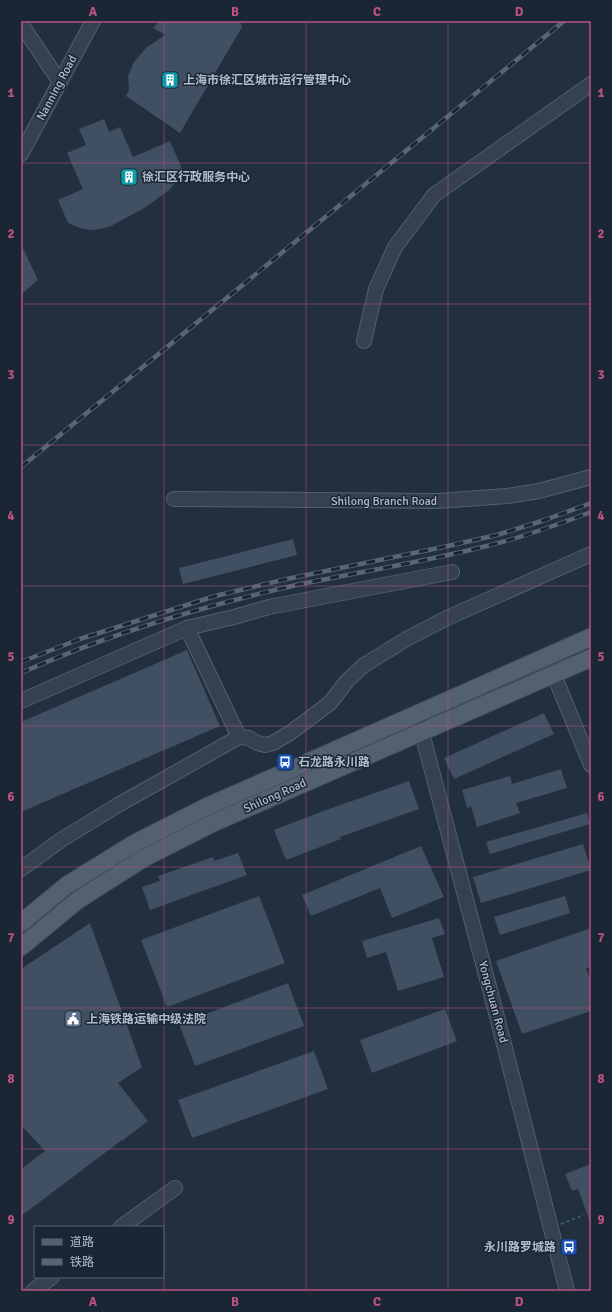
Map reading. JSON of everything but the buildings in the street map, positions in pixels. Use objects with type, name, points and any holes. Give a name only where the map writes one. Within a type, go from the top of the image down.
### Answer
[{"type":"main road","name":"Shilong Road","points":[[21,923],[68,886],[135,843],[208,806],[591,637]]},
{"type":"main road","name":"Shilong Road","points":[[21,947],[78,900],[144,858],[213,823],[591,658]]},
{"type":"street","name":"Nanning Road","points":[[21,154],[93,21]]},
{"type":"street","points":[[21,24],[60,82]]},
{"type":"street","points":[[364,341],[376,290],[395,246],[434,195],[591,84]]},
{"type":"street","name":"Shilong Branch Road","points":[[174,499],[466,500],[539,491],[591,476]]},
{"type":"street","points":[[21,869],[61,840],[118,805],[239,737],[250,738],[257,743],[265,745],[273,744],[330,703],[347,681],[364,665],[410,636],[591,554]]},
{"type":"street","points":[[21,702],[187,628],[269,607],[452,572]]},
{"type":"street","points":[[187,628],[239,737]]},
{"type":"street","points":[[554,675],[591,765]]},
{"type":"street","name":"Yongchuan Road","points":[[416,714],[494,1002],[567,1291]]},
{"type":"street","points":[[122,1226],[175,1188]]},
{"type":"street","points":[[33,1291],[51,1278]]},
{"type":"path","points":[[551,1228],[584,1215]]},
{"type":"railway","points":[[21,467],[564,21]]},
{"type":"railway","points":[[21,662],[80,639],[215,596],[287,579],[497,535],[545,520],[591,503]]},
{"type":"railway","points":[[21,673],[87,646],[189,612],[292,586],[476,549],[524,535],[591,512]]},
{"type":"place","name":"上海市徐汇区城市运行管理中心","points":[[170,80]]},
{"type":"place","name":"徐汇区行政服务中心","points":[[129,177]]},
{"type":"place","name":"石龙路永川路","points":[[285,762]]},
{"type":"place","name":"上海铁路运输中级法院","points":[[73,1019]]},
{"type":"place","name":"永川路罗城路","points":[[569,1247]]}]
